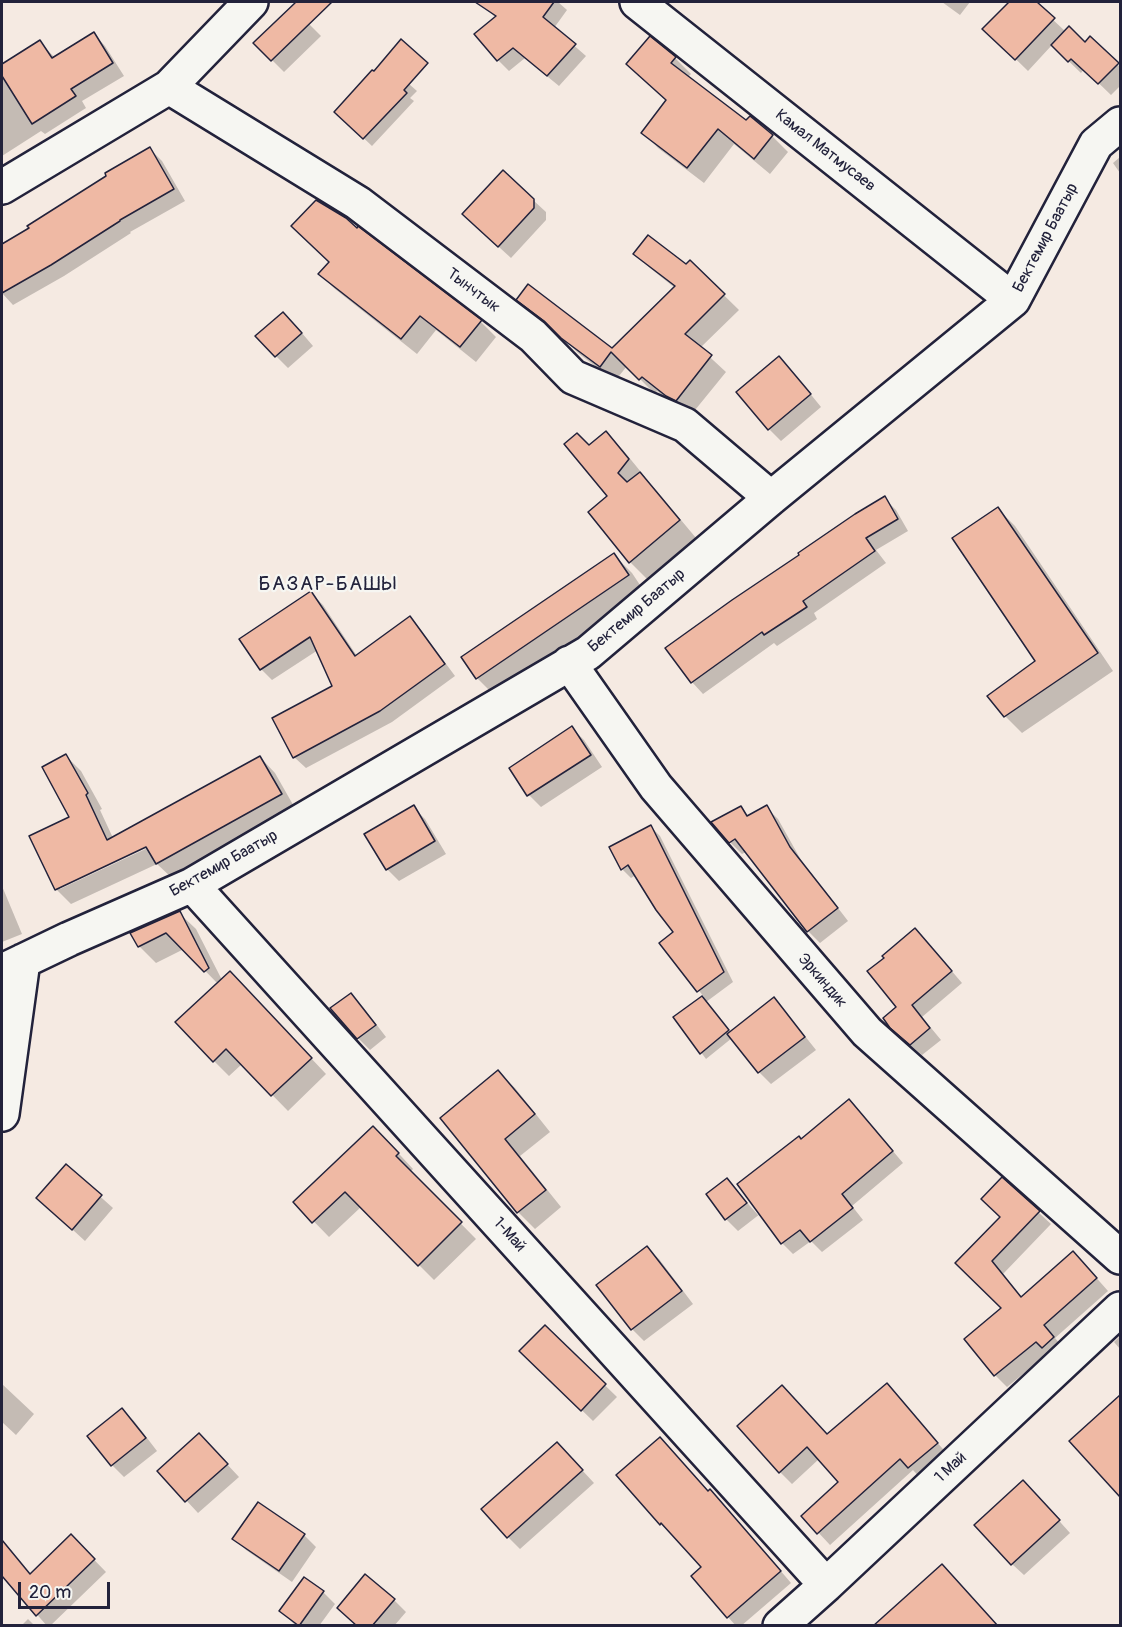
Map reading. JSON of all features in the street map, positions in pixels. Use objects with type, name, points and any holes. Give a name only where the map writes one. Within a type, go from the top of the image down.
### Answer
[{"type":"street","points":[[2,187],[169,87],[251,2]]},
{"type":"street","name":"Камал Матмусаев","points":[[638,2],[1013,300]]},
{"type":"street","name":"Тынчтык","points":[[169,87],[358,203],[533,336],[573,377],[685,425],[771,498]]},
{"type":"street","name":"Бектемир Баатыр","points":[[12,966],[192,885],[588,653],[771,498],[1013,300],[1096,144],[1120,124]]},
{"type":"street","name":"Эркиндик","points":[[569,663],[656,787],[867,1032],[1120,1257]]},
{"type":"street","name":"1-Май","points":[[192,885],[826,1585]]},
{"type":"street","points":[[2,1114],[12,966]]},
{"type":"street","name":"1 Май","points":[[780,1626],[1120,1309]]},
{"type":"building","points":[[296,2],[332,2],[271,61],[253,43]]},
{"type":"building","points":[[475,2],[554,2],[543,17],[576,44],[547,76],[513,48],[497,61],[474,34],[496,16]]},
{"type":"building","points":[[1009,2],[1037,2],[1055,18],[1015,60],[982,29]]},
{"type":"building","points":[[1069,26],[1085,42],[1090,36],[1119,63],[1098,84],[1071,59],[1068,62],[1051,45]]},
{"type":"building","points":[[94,32],[113,63],[71,89],[76,96],[32,124],[2,76],[2,64],[40,40],[52,58]]},
{"type":"building","points":[[650,36],[676,57],[671,63],[746,120],[750,116],[773,135],[754,159],[718,129],[687,168],[641,133],[666,100],[626,64]]},
{"type":"building","points":[[401,39],[428,63],[404,90],[407,93],[363,139],[334,112]]},
{"type":"building","points":[[150,147],[174,189],[2,293],[2,244],[106,176],[105,173]]},
{"type":"building","points":[[503,170],[534,199],[534,208],[498,247],[462,214]]},
{"type":"building","points":[[316,200],[346,218],[357,228],[358,226],[482,320],[460,347],[420,316],[401,339],[318,274],[329,262],[291,226]]},
{"type":"building","points":[[648,235],[686,264],[690,260],[725,294],[685,334],[712,355],[676,401],[642,377],[639,380],[611,352],[600,367],[516,300],[528,284],[612,348],[675,286],[633,254]]},
{"type":"building","points":[[283,312],[302,333],[275,357],[255,336]]},
{"type":"building","points":[[779,356],[811,394],[768,430],[736,392]]},
{"type":"building","points":[[606,431],[629,459],[618,473],[627,482],[640,472],[680,520],[629,563],[588,512],[607,496],[564,444],[577,433],[589,445]]},
{"type":"building","points":[[885,496],[898,519],[866,538],[875,551],[803,601],[807,607],[764,635],[762,632],[691,683],[665,648],[799,555],[798,553]]},
{"type":"building","points":[[998,507],[1098,653],[1004,717],[987,696],[1035,661],[952,538]]},
{"type":"building","points":[[614,553],[629,575],[476,679],[461,657]]},
{"type":"building","points":[[311,591],[355,656],[410,616],[445,664],[380,711],[293,758],[272,718],[332,686],[310,637],[260,670],[239,639]]},
{"type":"building","points":[[572,726],[591,755],[527,796],[509,768]]},
{"type":"building","points":[[66,754],[88,793],[86,795],[107,840],[260,756],[282,794],[156,864],[146,847],[55,890],[29,836],[69,817],[42,767]]},
{"type":"building","points":[[414,805],[435,841],[386,870],[364,834]]},
{"type":"building","points":[[767,805],[790,847],[838,908],[807,932],[735,839],[729,843],[711,822],[741,806],[747,816]]},
{"type":"building","points":[[651,825],[724,972],[697,992],[659,943],[673,932],[656,910],[628,865],[621,870],[609,847]]},
{"type":"building","points":[[180,911],[209,968],[204,972],[166,933],[138,947],[130,933]]},
{"type":"building","points":[[915,928],[952,971],[912,1005],[930,1028],[910,1045],[890,1028],[883,1018],[896,1007],[867,971]]},
{"type":"building","points":[[230,971],[312,1058],[271,1096],[226,1049],[213,1062],[175,1022]]},
{"type":"building","points":[[351,993],[376,1025],[357,1039],[330,1008]]},
{"type":"building","points":[[702,996],[729,1030],[700,1054],[673,1017]]},
{"type":"building","points":[[774,997],[805,1037],[758,1073],[727,1034]]},
{"type":"building","points":[[498,1070],[535,1114],[505,1139],[546,1190],[517,1213],[440,1118]]},
{"type":"building","points":[[849,1099],[893,1151],[842,1194],[853,1208],[810,1242],[800,1230],[781,1244],[737,1184],[799,1136],[801,1139]]},
{"type":"building","points":[[373,1126],[399,1153],[396,1156],[462,1222],[418,1266],[345,1192],[312,1223],[293,1202]]},
{"type":"building","points":[[66,1164],[102,1195],[72,1230],[36,1198]]},
{"type":"building","points":[[1002,1177],[1040,1211],[992,1261],[1021,1297],[1073,1251],[1097,1278],[1044,1325],[1054,1337],[1042,1348],[1036,1342],[994,1376],[964,1339],[1001,1308],[955,1263],[1000,1217],[981,1199]]},
{"type":"building","points":[[727,1178],[747,1203],[725,1220],[706,1194]]},
{"type":"building","points":[[647,1246],[682,1291],[631,1330],[596,1285]]},
{"type":"building","points":[[545,1325],[606,1384],[581,1411],[519,1351]]},
{"type":"building","points":[[887,1383],[938,1443],[908,1468],[900,1459],[817,1534],[801,1516],[838,1482],[807,1447],[779,1473],[737,1426],[782,1385],[827,1434]]},
{"type":"building","points":[[1120,1395],[1120,1497],[1069,1441]]},
{"type":"building","points":[[122,1408],[146,1438],[111,1466],[87,1436]]},
{"type":"building","points":[[199,1433],[228,1464],[185,1502],[157,1471]]},
{"type":"building","points":[[660,1437],[708,1491],[710,1489],[781,1571],[727,1618],[691,1576],[701,1567],[616,1475]]},
{"type":"building","points":[[557,1442],[583,1470],[507,1538],[481,1509]]},
{"type":"building","points":[[1023,1480],[1060,1520],[1011,1565],[974,1525]]},
{"type":"building","points":[[258,1502],[305,1534],[279,1571],[232,1539]]},
{"type":"building","points":[[71,1534],[95,1559],[36,1616],[2,1576],[2,1540],[30,1574]]},
{"type":"building","points":[[942,1564],[998,1626],[873,1626]]},
{"type":"building","points":[[365,1574],[395,1599],[372,1626],[357,1626],[337,1608]]},
{"type":"building","points":[[304,1577],[324,1591],[299,1626],[279,1611]]},
{"type":"district","name":"БАЗАР-БАШЫ","points":[[328,585]]}]
